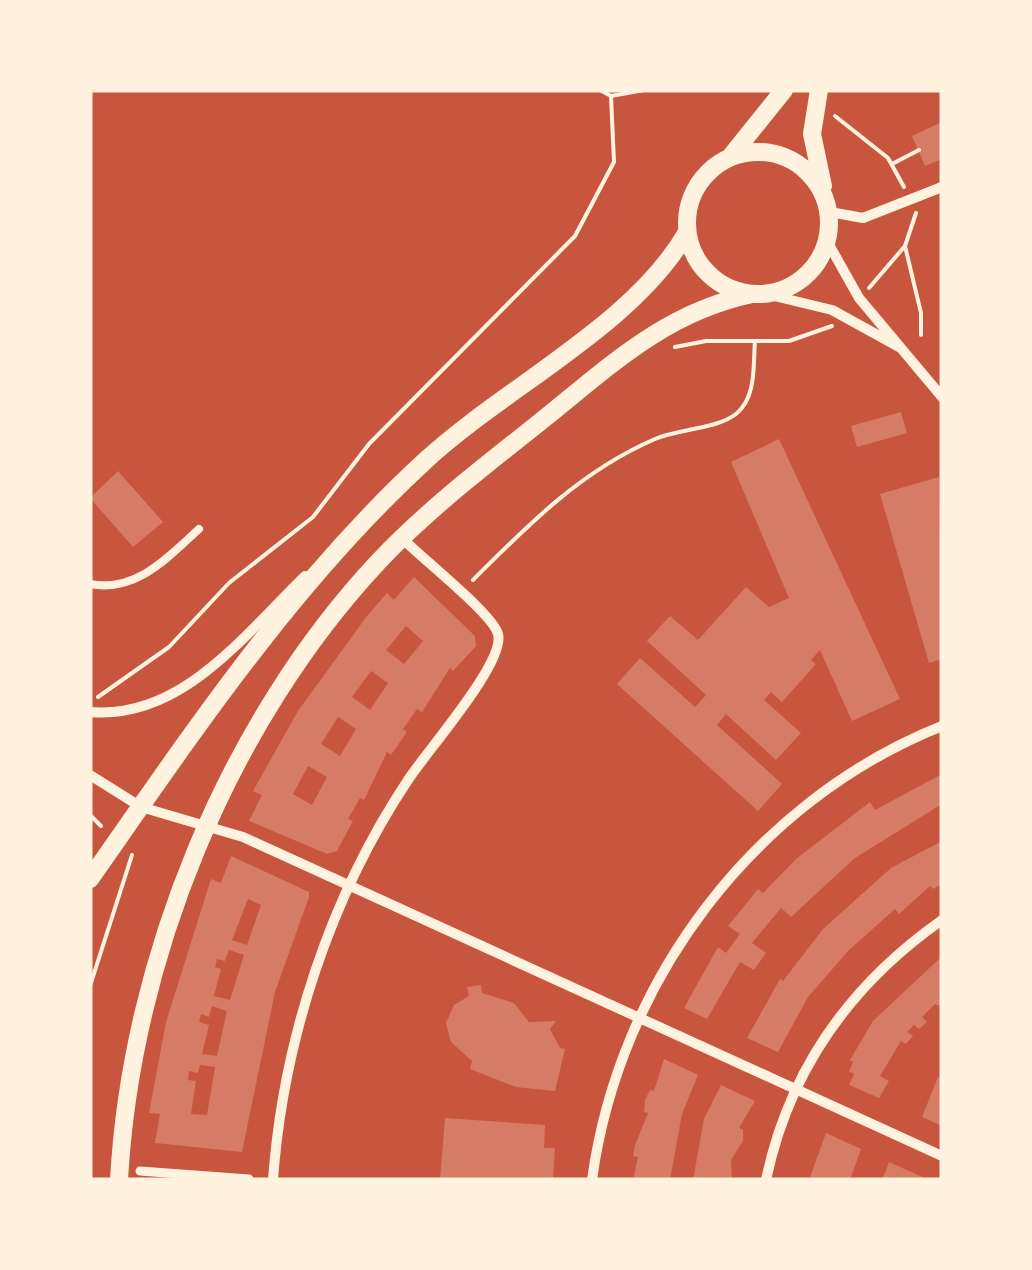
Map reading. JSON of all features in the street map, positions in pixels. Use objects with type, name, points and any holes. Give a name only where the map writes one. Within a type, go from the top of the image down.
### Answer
[{"type":"street","points":[[90,712],[136,710],[171,698],[429,457],[635,296],[669,264],[687,232],[690,201],[698,184],[730,158],[784,90]]},
{"type":"street","points":[[119,1180],[130,1088],[153,983],[210,826],[246,748],[313,642],[402,538],[654,332],[693,310],[802,280],[815,267],[828,240],[829,207],[812,134],[819,90]]},
{"type":"street","points":[[730,158],[751,151],[787,158],[804,169],[829,207],[855,218],[873,216],[942,187]]},
{"type":"street","points":[[687,232],[695,256],[716,282],[733,292],[832,310],[901,348]]},
{"type":"street","points":[[828,240],[859,298],[942,397]]},
{"type":"street","points":[[90,879],[253,652],[346,538]]},
{"type":"street","points":[[273,1180],[282,1102],[301,1021],[349,886],[405,784],[490,668],[499,645],[498,634],[487,616],[402,538]]},
{"type":"street","points":[[592,1180],[605,1113],[638,1018],[690,928],[751,854],[830,788],[880,756],[942,726]]},
{"type":"street","points":[[90,775],[141,806],[210,826],[349,886],[942,1156]]},
{"type":"street","points":[[766,1180],[794,1089],[847,1004],[878,971],[942,920]]},
{"type":"street","points":[[140,1171],[249,1179]]},
{"type":"lane","points":[[90,584],[122,584],[142,576],[199,529]]},
{"type":"path","points":[[600,90],[611,96],[644,90]]},
{"type":"path","points":[[101,694],[168,647],[229,583],[313,517],[369,444],[574,236],[614,162],[611,96]]},
{"type":"path","points":[[831,114],[869,140],[892,164],[906,190]]},
{"type":"path","points":[[892,164],[919,150]]},
{"type":"path","points":[[869,288],[905,246],[916,214]]},
{"type":"path","points":[[905,246],[921,314],[920,335]]},
{"type":"path","points":[[665,350],[706,341],[788,341],[832,326]]},
{"type":"path","points":[[470,583],[555,498],[604,464],[658,438],[736,415],[749,397],[754,341]]},
{"type":"path","points":[[90,815],[101,826]]},
{"type":"path","points":[[90,986],[133,859],[130,850]]},
{"type":"building","points":[[942,122],[942,159],[925,166],[912,136]]},
{"type":"building","points":[[901,412],[907,433],[857,447],[851,426]]},
{"type":"building","points":[[779,439],[900,699],[852,721],[820,650],[811,660],[816,664],[782,702],[771,692],[764,700],[801,733],[776,760],[726,714],[717,725],[782,784],[758,811],[617,684],[640,658],[695,707],[706,695],[647,641],[670,616],[698,640],[746,587],[769,607],[789,598],[731,462]]},
{"type":"building","points":[[118,471],[163,522],[133,547],[90,498]]},
{"type":"building","points":[[939,477],[942,659],[929,663],[880,494]]},
{"type":"building","points":[[414,577],[475,636],[476,646],[453,671],[450,668],[422,712],[417,709],[403,729],[407,732],[391,755],[387,752],[364,800],[360,798],[348,819],[353,821],[337,851],[327,854],[249,821],[262,795],[253,791],[298,711],[367,616],[387,593],[394,600]],"holes":[[[406,626],[423,641],[404,664],[386,650]],[[371,671],[388,683],[370,710],[352,697]],[[338,717],[356,729],[340,756],[321,744]],[[308,766],[327,777],[312,805],[293,794]]]},
{"type":"building","points":[[942,774],[942,804],[855,858],[791,917],[781,908],[752,943],[766,953],[754,970],[740,962],[707,1019],[684,1008],[718,947],[726,953],[740,934],[728,926],[758,889],[763,893],[796,859],[870,802],[875,810]]},
{"type":"building","points":[[942,841],[942,884],[933,889],[930,886],[899,914],[895,909],[849,950],[808,997],[778,1052],[747,1038],[780,979],[783,981],[823,929],[891,868]]},
{"type":"building","points":[[231,856],[309,892],[275,992],[242,1152],[155,1143],[160,1114],[149,1113],[166,1022],[211,879],[221,883]],"holes":[[[248,899],[261,905],[247,945],[232,940]],[[229,950],[244,955],[230,1000],[214,996],[221,969],[215,967],[217,959],[225,961]],[[212,1006],[227,1011],[217,1056],[202,1054],[209,1025],[199,1022],[201,1014],[209,1017]],[[200,1065],[215,1067],[207,1115],[191,1114],[196,1081],[188,1080],[189,1071],[198,1073]]]},
{"type":"building","points":[[940,958],[942,1007],[935,1004],[922,1017],[927,1022],[919,1029],[914,1025],[907,1032],[913,1036],[906,1044],[901,1041],[880,1076],[889,1081],[879,1098],[849,1085],[854,1074],[849,1071],[853,1062],[850,1060],[873,1021]]},
{"type":"building","points":[[481,985],[482,993],[514,1003],[529,1022],[556,1021],[550,1029],[560,1048],[565,1049],[555,1091],[516,1087],[470,1069],[472,1061],[451,1042],[446,1023],[454,1005],[469,996],[467,987]]},
{"type":"building","points":[[664,1059],[698,1075],[682,1114],[670,1180],[633,1180],[638,1157],[633,1156],[635,1145],[648,1113],[644,1112],[645,1100],[650,1090],[654,1091]]},
{"type":"building","points":[[938,1077],[942,1079],[942,1126],[922,1117]]},
{"type":"building","points":[[721,1085],[755,1101],[739,1128],[743,1130],[743,1141],[731,1160],[732,1180],[693,1180],[704,1119]]},
{"type":"building","points":[[445,1118],[545,1125],[544,1148],[555,1148],[553,1180],[440,1180]]},
{"type":"building","points":[[826,1133],[861,1149],[850,1180],[809,1180]]},
{"type":"building","points":[[889,1162],[929,1180],[882,1180]]}]
